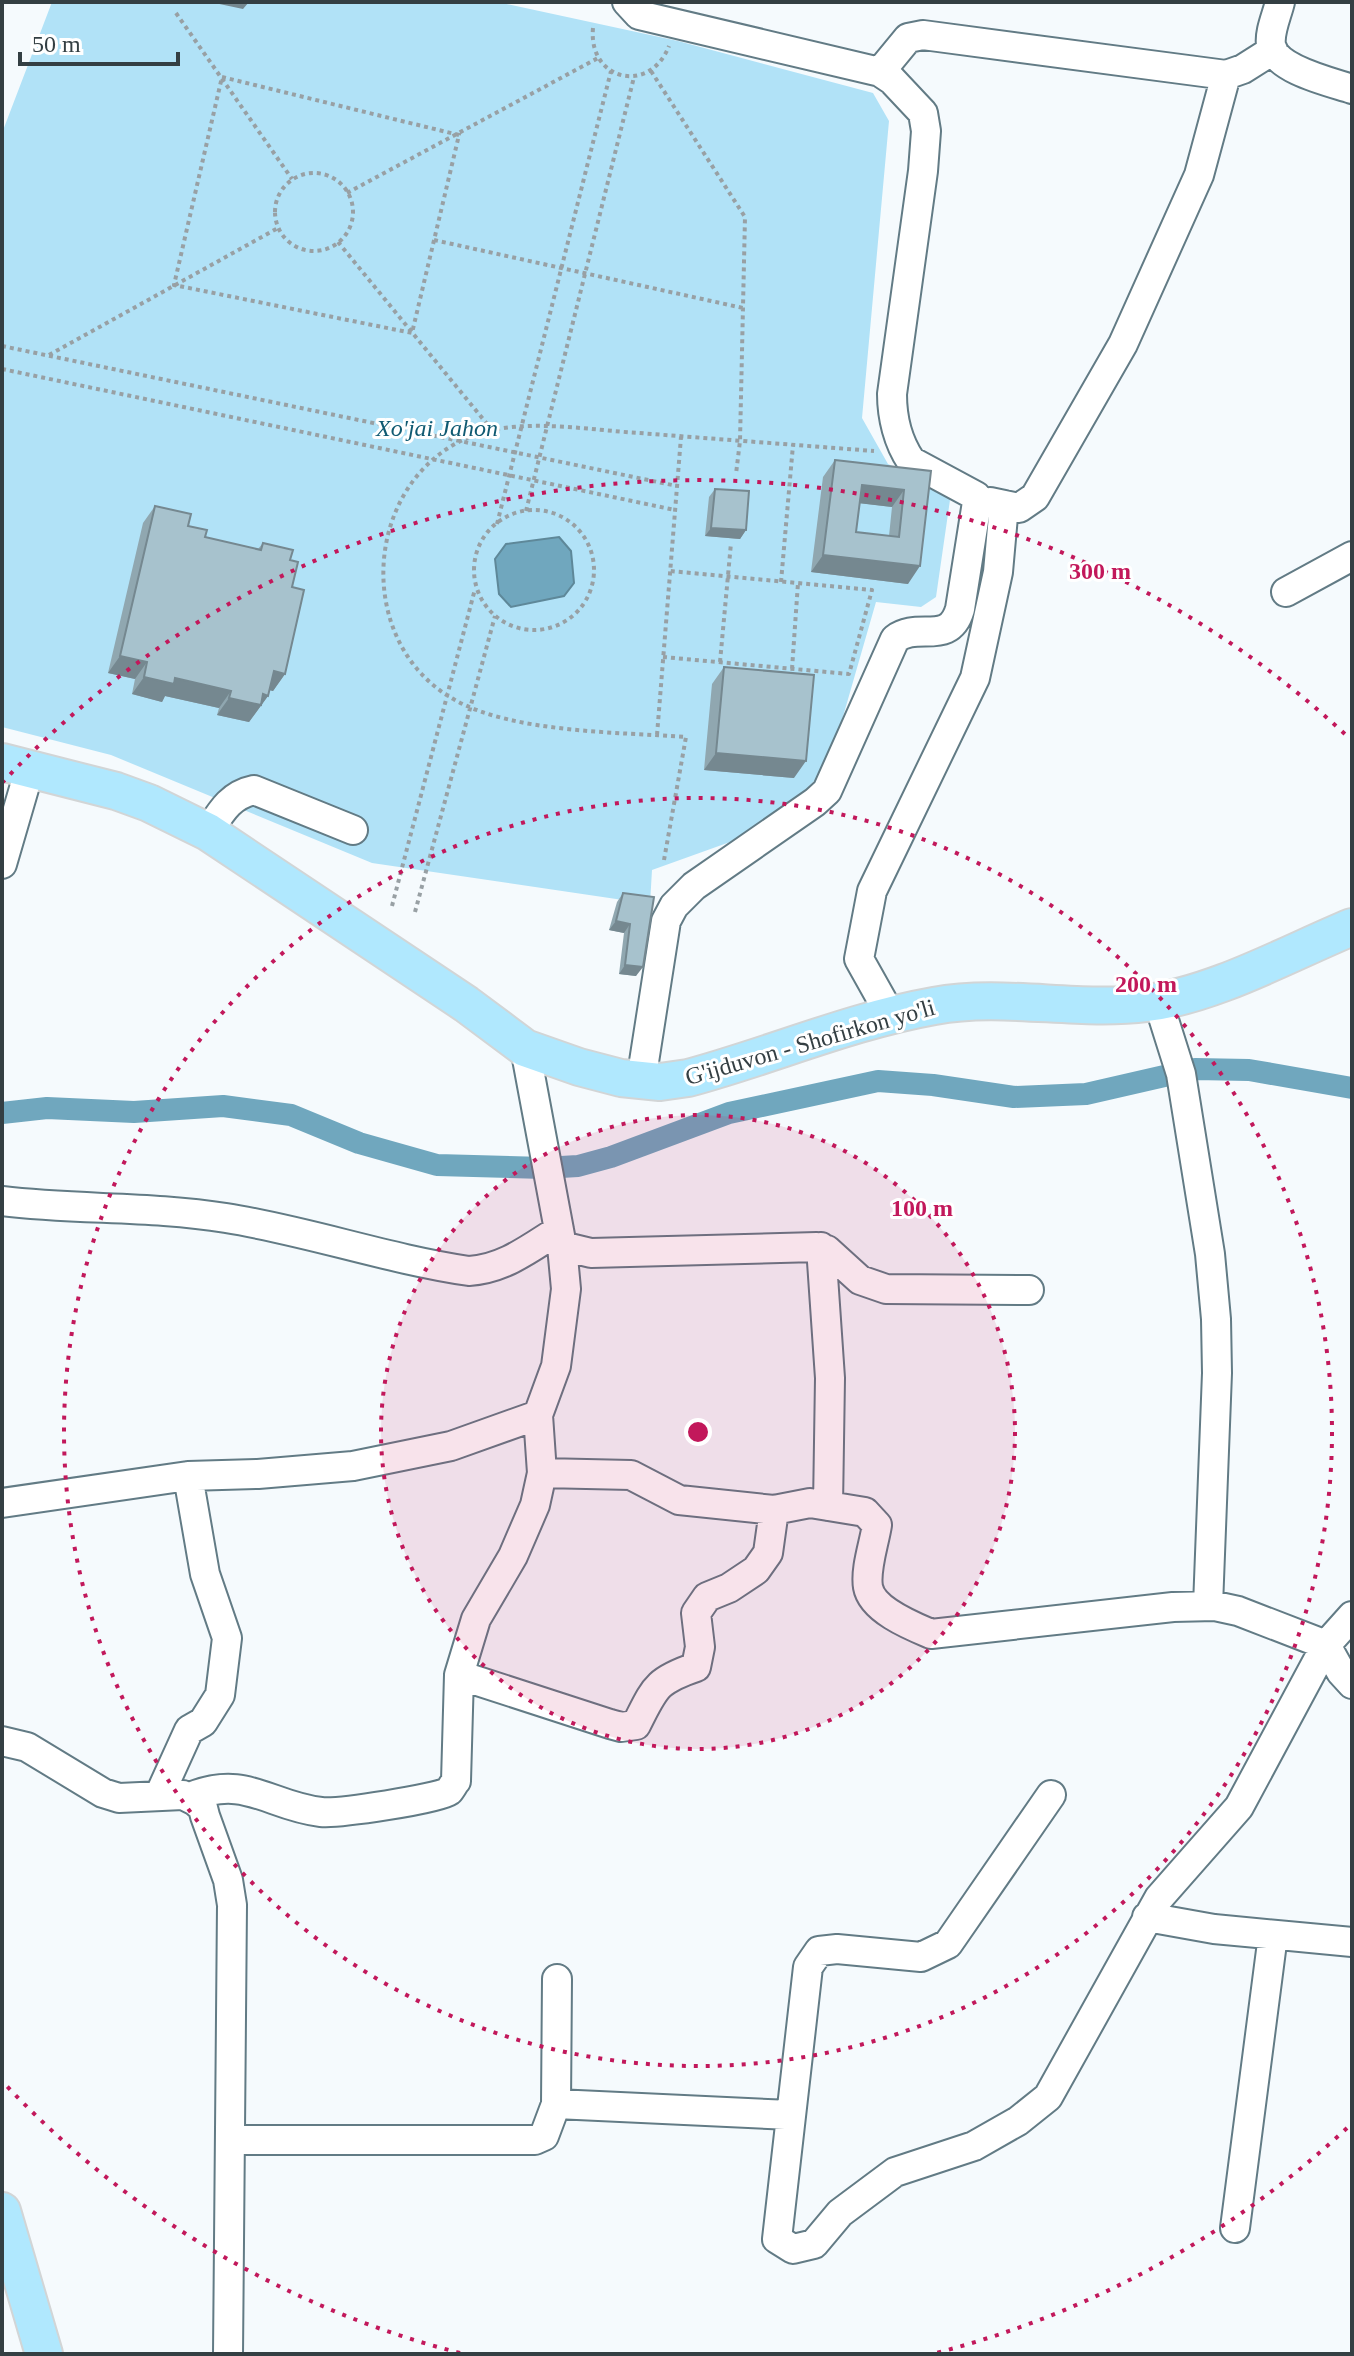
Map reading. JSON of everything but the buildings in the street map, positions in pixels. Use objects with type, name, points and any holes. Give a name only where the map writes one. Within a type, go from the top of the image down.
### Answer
[{"type":"main road","name":"G'ijduvon - Shofirkon yo'li","points":[[16,765],[116,791],[149,803],[208,832],[466,1004],[525,1048],[600,1074],[641,1081],[688,1078],[891,1016],[975,1000],[1110,1005],[1158,1001],[1210,987],[1352,927]]},
{"type":"main road","points":[[2,2211],[44,2354]]},
{"type":"street","points":[[627,2],[639,15],[880,72],[892,80],[923,113],[926,131],[923,171],[892,394],[895,424],[911,461],[974,494],[977,499],[960,609],[954,623],[941,631],[905,633],[895,639],[827,791],[785,824],[700,881],[670,911],[641,1081]]},
{"type":"street","points":[[1280,2],[1271,39],[1273,50],[1284,64],[1352,89]]},
{"type":"street","points":[[880,72],[908,38],[923,35],[1226,75],[1243,69],[1273,50]]},
{"type":"street","points":[[977,499],[1019,508],[1035,497],[1123,344],[1199,175],[1226,75]]},
{"type":"street","points":[[891,1016],[859,959],[872,891],[975,678],[998,572],[1004,505]]},
{"type":"street","points":[[1286,592],[1352,556]]},
{"type":"street","points":[[2,864],[16,765]]},
{"type":"street","points":[[208,832],[238,793],[254,790],[353,830]]},
{"type":"street","points":[[1158,1001],[1180,1067],[1210,1254],[1216,1319],[1217,1373],[1208,1606]]},
{"type":"street","points":[[2,1741],[27,1747],[103,1793],[119,1798],[190,1797],[206,1790],[236,1787],[325,1813],[431,1798],[450,1790],[456,1781],[459,1675],[476,1619],[513,1556],[535,1505],[542,1473],[538,1415],[556,1366],[566,1289],[561,1238],[525,1048]]},
{"type":"street","points":[[2,1201],[51,1207],[105,1207],[218,1216],[469,1271],[507,1264],[515,1255],[561,1238],[591,1253],[821,1247],[860,1280],[886,1289],[1029,1290]]},
{"type":"street","points":[[821,1247],[830,1378],[828,1506]]},
{"type":"street","points":[[2,1503],[188,1476],[353,1466],[451,1446],[538,1415]]},
{"type":"street","points":[[542,1473],[631,1475],[679,1500],[774,1510],[810,1503],[865,1512],[877,1525],[868,1586],[873,1600],[906,1624],[931,1634],[1208,1606],[1238,1611],[1326,1645],[1352,1684]]},
{"type":"street","points":[[159,1796],[189,1730],[203,1722],[220,1695],[227,1638],[205,1574],[188,1476]]},
{"type":"street","points":[[459,1675],[610,1724],[621,1727],[636,1725],[653,1691],[666,1677],[696,1667],[700,1647],[696,1613],[707,1597],[729,1588],[756,1570],[768,1553],[774,1510]]},
{"type":"street","points":[[1051,1795],[948,1944],[921,1957],[837,1949],[819,1951],[808,1967],[777,2239],[793,2249],[814,2244],[840,2213],[895,2172],[974,2146],[1018,2121],[1048,2097],[1147,1917],[1170,1883],[1239,1807],[1326,1645],[1352,1616]]},
{"type":"street","points":[[190,1797],[203,1808],[228,1880],[232,1905],[228,2354]]},
{"type":"street","points":[[1147,1917],[1273,1935],[1352,1942]]},
{"type":"street","points":[[1235,2228],[1273,1935]]},
{"type":"street","points":[[231,2140],[535,2140],[544,2136],[556,2104],[557,1979]]},
{"type":"street","points":[[556,2104],[791,2115]]},
{"type":"path","points":[[176,13],[292,179]]},
{"type":"path","points":[[593,28],[592,40],[598,58],[611,71],[622,76],[634,77],[651,71],[665,57],[669,46]]},
{"type":"path","points":[[347,193],[598,58]]},
{"type":"path","points":[[497,524],[611,71]]},
{"type":"path","points":[[651,71],[745,217],[740,441],[736,474]]},
{"type":"path","points":[[222,77],[459,135]]},
{"type":"path","points":[[174,285],[222,77]]},
{"type":"path","points":[[526,511],[634,77]]},
{"type":"path","points":[[412,333],[459,135]]},
{"type":"path","points":[[309,173],[322,173],[335,178],[347,193],[353,213],[350,226],[338,242],[320,251],[306,251],[294,246],[278,228],[274,216],[275,204],[279,192],[292,179],[309,173]]},
{"type":"path","points":[[48,356],[278,228]]},
{"type":"path","points":[[434,240],[743,308]]},
{"type":"path","points":[[338,242],[492,430]]},
{"type":"path","points":[[174,285],[412,333]]},
{"type":"path","points":[[2,346],[677,486]]},
{"type":"path","points":[[2,369],[675,510]]},
{"type":"path","points":[[664,860],[686,737],[529,724],[471,707],[423,679],[407,655],[388,614],[384,586],[385,538],[393,516],[420,473],[459,441],[492,430],[521,426],[874,451]]},
{"type":"path","points":[[657,735],[681,437]]},
{"type":"path","points":[[781,582],[793,445]]},
{"type":"path","points":[[526,511],[554,514],[578,529],[589,545],[594,563],[593,583],[586,600],[574,615],[558,626],[539,631],[519,628],[495,616],[485,606],[476,587],[474,567],[478,547],[490,530],[506,517],[526,511]]},
{"type":"path","points":[[720,662],[731,543]]},
{"type":"path","points":[[663,657],[849,674],[872,590],[670,571]]},
{"type":"path","points":[[792,669],[798,583]]},
{"type":"path","points":[[392,906],[476,587]]},
{"type":"path","points":[[415,912],[495,616]]},
{"type":"green space","name":"Xo'jai Jahon","points":[[52,2],[497,2],[678,41],[873,93],[889,121],[862,418],[888,464],[951,493],[936,597],[921,607],[876,602],[842,720],[819,776],[790,806],[730,842],[652,870],[650,904],[372,863],[111,755],[2,727],[2,133]]},
{"type":"shaded area","points":[[559,537],[571,551],[574,583],[564,596],[511,607],[499,594],[495,559],[506,544]]},
{"type":"waterway","points":[[2,1113],[47,1108],[134,1112],[223,1106],[291,1115],[359,1143],[437,1165],[544,1168],[578,1166],[611,1157],[729,1113],[878,1081],[933,1085],[1014,1097],[1086,1094],[1195,1069],[1249,1070],[1352,1088]]}]
